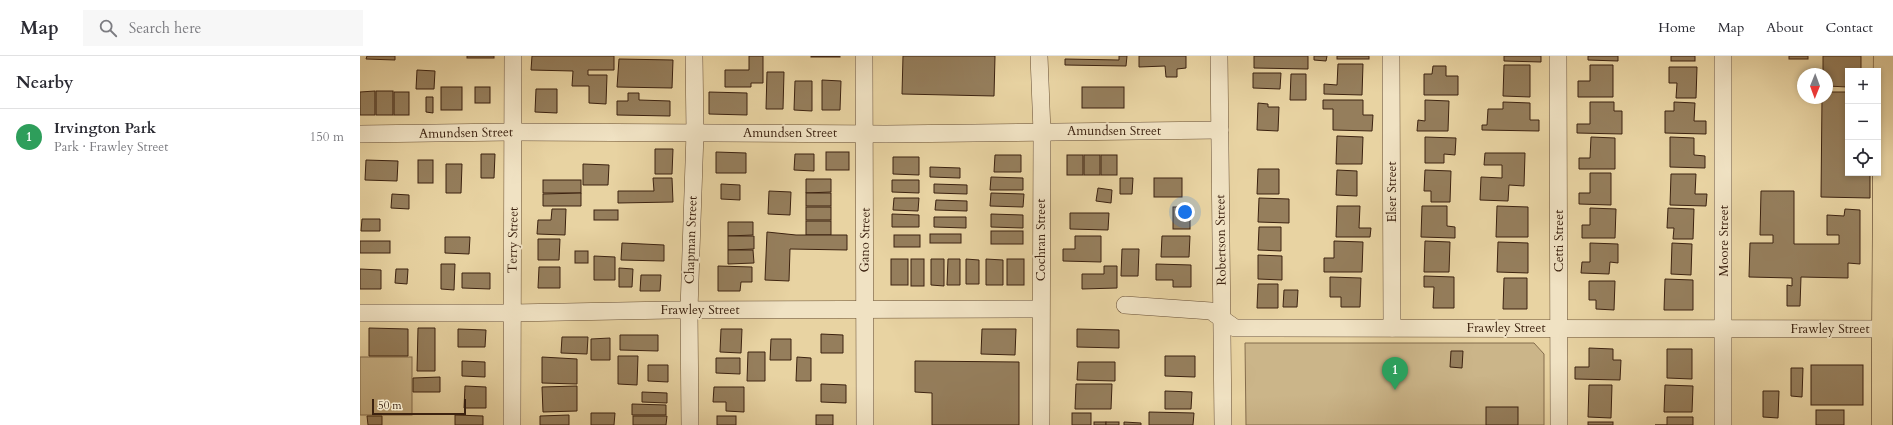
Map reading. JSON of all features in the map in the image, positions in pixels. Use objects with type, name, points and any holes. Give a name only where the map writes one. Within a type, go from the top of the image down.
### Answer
[{"type":"main road","points":[[1882,425],[1888,329],[1888,148],[1884,56]]},
{"type":"street","name":"Terry Street","points":[[512,425],[514,132],[513,56]]},
{"type":"street","name":"Chapman Street","points":[[690,425],[689,310],[695,133],[694,56]]},
{"type":"street","name":"Gano Street","points":[[864,56],[866,133],[864,310],[865,425]]},
{"type":"street","name":"Cochran Street","points":[[1039,56],[1042,132],[1040,309],[1041,425]]},
{"type":"street","name":"Robertson Street","points":[[1219,56],[1223,425]]},
{"type":"street","name":"Elser Street","points":[[1391,56],[1392,328]]},
{"type":"street","name":"Cetti Street","points":[[1558,56],[1560,329],[1559,425]]},
{"type":"street","name":"Moore Street","points":[[1723,56],[1723,425]]},
{"type":"street","name":"Amundsen Street","points":[[360,134],[514,132],[866,133],[1220,130]]},
{"type":"street","name":"Frawley Street","points":[[1125,305],[1211,311],[1235,328],[1888,329]]},
{"type":"street","name":"Frawley Street","points":[[360,313],[1040,309]]},
{"type":"shaded area","points":[[1245,343],[1534,343],[1544,354],[1544,425],[1246,425]]},
{"type":"shaded area","points":[[360,357],[412,357],[412,415],[360,415]]},
{"type":"building","points":[[367,56],[395,56],[395,60],[366,59]]},
{"type":"building","points":[[467,56],[494,56],[494,58],[467,58]]},
{"type":"building","points":[[532,56],[614,56],[614,70],[588,70],[588,75],[607,75],[606,104],[589,103],[589,86],[572,86],[573,71],[531,70]]},
{"type":"building","points":[[749,56],[763,56],[763,83],[751,83],[751,87],[725,87],[725,70],[749,70]]},
{"type":"building","points":[[840,56],[840,57],[811,57]]},
{"type":"building","points":[[903,56],[995,56],[994,96],[902,94]]},
{"type":"building","points":[[1119,56],[1127,56],[1126,66],[1065,65],[1065,59],[1119,60]]},
{"type":"building","points":[[1139,56],[1186,56],[1186,68],[1177,69],[1177,77],[1166,77],[1165,66],[1139,67]]},
{"type":"building","points":[[1254,56],[1308,56],[1308,69],[1254,68]]},
{"type":"building","points":[[1314,56],[1327,56],[1326,61],[1314,60]]},
{"type":"building","points":[[1337,56],[1369,56],[1369,59],[1337,59]]},
{"type":"building","points":[[1504,56],[1541,56],[1541,62],[1504,61]]},
{"type":"building","points":[[1588,56],[1618,56],[1618,61],[1588,60]]},
{"type":"building","points":[[1671,56],[1695,56],[1695,61],[1671,61]]},
{"type":"building","points":[[1789,56],[1808,56],[1808,59],[1789,59]]},
{"type":"building","points":[[1823,56],[1861,56],[1861,68],[1845,68],[1845,87],[1833,86],[1833,68],[1823,68]]},
{"type":"building","points":[[619,59],[673,60],[672,88],[617,87]]},
{"type":"building","points":[[1338,64],[1363,64],[1362,95],[1324,94],[1324,84],[1337,85]]},
{"type":"building","points":[[1504,65],[1530,65],[1530,97],[1503,96]]},
{"type":"building","points":[[1590,65],[1613,65],[1613,97],[1578,97],[1578,81],[1590,81]]},
{"type":"building","points":[[1433,66],[1446,66],[1446,76],[1458,76],[1458,95],[1424,95],[1424,74],[1432,74]]},
{"type":"building","points":[[1669,67],[1697,67],[1696,98],[1676,98],[1677,83],[1669,83]]},
{"type":"building","points":[[417,70],[435,71],[434,89],[416,89]]},
{"type":"building","points":[[767,72],[784,72],[783,109],[766,109]]},
{"type":"building","points":[[1253,73],[1281,73],[1280,89],[1253,88]]},
{"type":"building","points":[[1291,74],[1306,74],[1306,100],[1290,100]]},
{"type":"building","points":[[822,80],[841,81],[840,110],[822,110]]},
{"type":"building","points":[[795,81],[812,81],[812,111],[794,110]]},
{"type":"building","points":[[441,87],[462,87],[462,110],[441,110]]},
{"type":"building","points":[[475,87],[490,87],[490,103],[475,103]]},
{"type":"building","points":[[1082,87],[1124,87],[1124,108],[1082,108]]},
{"type":"building","points":[[536,89],[557,89],[557,113],[535,112]]},
{"type":"building","points":[[375,91],[375,115],[360,115],[360,92]]},
{"type":"building","points":[[376,91],[393,91],[393,115],[376,115]]},
{"type":"building","points":[[394,92],[409,92],[409,115],[394,115]]},
{"type":"building","points":[[709,92],[747,93],[747,115],[709,114]]},
{"type":"building","points":[[1833,92],[1845,92],[1845,176],[1870,176],[1870,198],[1821,197],[1822,104],[1833,104]]},
{"type":"building","points":[[628,93],[639,93],[639,100],[670,101],[670,116],[617,115],[617,101],[628,101]]},
{"type":"building","points":[[426,97],[433,97],[433,113],[426,112]]},
{"type":"building","points":[[1323,100],[1363,100],[1363,115],[1373,115],[1372,131],[1333,130],[1333,109],[1323,109]]},
{"type":"building","points":[[1425,100],[1449,101],[1448,131],[1417,131],[1418,120],[1425,121]]},
{"type":"building","points":[[1503,102],[1530,103],[1530,120],[1539,120],[1539,131],[1482,130],[1482,125],[1487,125],[1488,109],[1503,109]]},
{"type":"building","points":[[1590,102],[1614,102],[1614,111],[1622,111],[1622,134],[1577,133],[1577,124],[1590,124]]},
{"type":"building","points":[[1674,102],[1695,103],[1694,121],[1706,121],[1706,134],[1665,133],[1665,111],[1674,111]]},
{"type":"building","points":[[1258,103],[1268,104],[1268,107],[1279,107],[1278,131],[1257,130]]},
{"type":"building","points":[[1337,136],[1363,137],[1362,164],[1336,164]]},
{"type":"building","points":[[1425,137],[1456,138],[1455,155],[1444,154],[1444,163],[1425,163]]},
{"type":"building","points":[[1591,137],[1615,138],[1615,169],[1579,169],[1579,158],[1590,158]]},
{"type":"building","points":[[1670,137],[1694,138],[1694,155],[1705,156],[1705,168],[1670,167]]},
{"type":"building","points":[[655,149],[673,149],[672,174],[655,174]]},
{"type":"building","points":[[716,152],[746,153],[746,173],[716,173]]},
{"type":"building","points":[[826,152],[849,152],[849,170],[826,170]]},
{"type":"building","points":[[1485,153],[1525,153],[1524,186],[1509,185],[1508,201],[1480,200],[1481,177],[1502,178],[1502,165],[1484,165]]},
{"type":"building","points":[[481,154],[495,154],[494,178],[481,178]]},
{"type":"building","points":[[795,154],[814,154],[814,171],[794,170]]},
{"type":"building","points":[[995,155],[1021,155],[1021,172],[994,172]]},
{"type":"building","points":[[1067,155],[1083,155],[1083,175],[1067,175]]},
{"type":"building","points":[[1084,155],[1100,155],[1100,175],[1084,175]]},
{"type":"building","points":[[1101,155],[1117,155],[1117,175],[1101,175]]},
{"type":"building","points":[[893,157],[919,157],[919,175],[893,174]]},
{"type":"building","points":[[366,160],[398,161],[397,181],[365,180]]},
{"type":"building","points":[[418,160],[433,160],[433,183],[418,183]]},
{"type":"building","points":[[446,164],[462,164],[461,193],[446,193]]},
{"type":"building","points":[[583,164],[609,165],[608,185],[583,185]]},
{"type":"building","points":[[930,167],[960,168],[960,178],[930,177]]},
{"type":"building","points":[[1258,169],[1279,169],[1279,194],[1257,194]]},
{"type":"building","points":[[1337,170],[1357,171],[1357,196],[1336,195]]},
{"type":"building","points":[[1425,170],[1451,171],[1450,202],[1431,202],[1431,191],[1424,191]]},
{"type":"building","points":[[1590,173],[1611,173],[1611,205],[1579,204],[1579,193],[1590,193]]},
{"type":"building","points":[[1671,174],[1696,174],[1695,194],[1707,194],[1706,206],[1670,205]]},
{"type":"building","points":[[991,177],[1023,178],[1023,190],[990,190]]},
{"type":"building","points":[[653,178],[672,178],[673,202],[618,203],[618,191],[654,191]]},
{"type":"building","points":[[1120,178],[1133,178],[1132,194],[1120,194]]},
{"type":"building","points":[[1154,178],[1182,178],[1182,197],[1154,197]]},
{"type":"building","points":[[806,179],[831,179],[831,192],[806,193]]},
{"type":"building","points":[[543,180],[581,180],[581,193],[543,193]]},
{"type":"building","points":[[892,180],[919,180],[919,193],[892,192]]},
{"type":"building","points":[[721,184],[740,185],[740,200],[721,199]]},
{"type":"building","points":[[934,184],[967,185],[967,194],[934,193]]},
{"type":"building","points":[[1098,188],[1112,190],[1111,203],[1096,201]]},
{"type":"building","points":[[769,191],[791,192],[790,215],[768,214]]},
{"type":"building","points":[[1761,191],[1794,191],[1794,244],[1839,244],[1839,235],[1827,235],[1827,215],[1844,216],[1845,209],[1860,210],[1860,264],[1848,263],[1848,278],[1801,277],[1800,306],[1787,306],[1787,285],[1792,286],[1792,278],[1749,277],[1750,243],[1773,243],[1773,235],[1760,235]]},
{"type":"building","points":[[581,193],[581,206],[543,206],[543,194]]},
{"type":"building","points":[[806,193],[831,193],[831,206],[806,206]]},
{"type":"building","points":[[991,193],[1024,194],[1023,207],[990,206]]},
{"type":"building","points":[[392,194],[409,195],[409,209],[391,208]]},
{"type":"building","points":[[894,198],[919,198],[918,211],[893,210]]},
{"type":"building","points":[[1259,198],[1289,199],[1289,223],[1258,222]]},
{"type":"building","points":[[936,200],[967,201],[967,211],[935,210]]},
{"type":"building","points":[[1337,206],[1360,206],[1359,228],[1371,228],[1370,237],[1336,237]]},
{"type":"building","points":[[1422,206],[1447,206],[1447,226],[1455,227],[1455,238],[1421,237]]},
{"type":"building","points":[[1497,206],[1528,207],[1528,237],[1496,237]]},
{"type":"building","points":[[806,207],[831,207],[831,220],[806,220]]},
{"type":"building","points":[[1173,207],[1190,207],[1190,229],[1173,229]]},
{"type":"building","points":[[1590,208],[1616,209],[1615,238],[1582,238],[1582,225],[1590,225]]},
{"type":"building","points":[[1668,208],[1694,209],[1693,239],[1673,239],[1674,228],[1667,228]]},
{"type":"building","points":[[552,209],[566,209],[565,235],[537,234],[538,220],[551,220]]},
{"type":"building","points":[[594,210],[618,210],[618,220],[594,220]]},
{"type":"building","points":[[1070,213],[1109,213],[1108,230],[1070,229]]},
{"type":"building","points":[[892,214],[919,215],[919,227],[892,227]]},
{"type":"building","points":[[991,214],[1023,215],[1023,228],[991,227]]},
{"type":"building","points":[[934,217],[966,217],[966,228],[934,227]]},
{"type":"building","points":[[362,219],[380,219],[380,231],[361,231]]},
{"type":"building","points":[[806,221],[831,221],[831,235],[806,235]]},
{"type":"building","points":[[728,222],[753,222],[753,235],[728,236]]},
{"type":"building","points":[[1259,227],[1281,227],[1281,251],[1258,250]]},
{"type":"building","points":[[991,231],[1023,231],[1023,244],[991,244]]},
{"type":"building","points":[[767,232],[796,235],[847,235],[847,250],[790,249],[789,281],[765,280]]},
{"type":"building","points":[[930,234],[961,234],[961,243],[930,243]]},
{"type":"building","points":[[894,235],[920,235],[920,247],[894,247]]},
{"type":"building","points":[[728,236],[754,236],[754,249],[728,250]]},
{"type":"building","points":[[1075,236],[1101,236],[1101,262],[1063,261],[1063,249],[1075,249]]},
{"type":"building","points":[[1162,236],[1190,236],[1189,257],[1161,257]]},
{"type":"building","points":[[445,237],[470,237],[469,254],[445,253]]},
{"type":"building","points":[[538,239],[560,239],[559,260],[538,260]]},
{"type":"building","points":[[360,241],[390,241],[390,253],[360,253]]},
{"type":"building","points":[[1334,241],[1363,242],[1362,272],[1324,272],[1324,258],[1334,258]]},
{"type":"building","points":[[1425,241],[1450,242],[1449,272],[1424,272]]},
{"type":"building","points":[[1498,242],[1528,243],[1528,273],[1497,272]]},
{"type":"building","points":[[622,243],[664,245],[664,261],[621,260]]},
{"type":"building","points":[[1590,243],[1618,244],[1618,263],[1610,262],[1609,274],[1581,273],[1582,262],[1590,262]]},
{"type":"building","points":[[1672,243],[1692,244],[1691,275],[1671,274]]},
{"type":"building","points":[[1122,249],[1139,249],[1138,276],[1121,276]]},
{"type":"building","points":[[728,250],[753,250],[754,263],[728,264]]},
{"type":"building","points":[[575,251],[588,251],[588,263],[575,263]]},
{"type":"building","points":[[1258,255],[1282,256],[1282,280],[1258,279]]},
{"type":"building","points":[[594,256],[615,257],[615,280],[594,280]]},
{"type":"building","points":[[891,259],[908,259],[908,285],[891,285]]},
{"type":"building","points":[[911,259],[924,259],[924,286],[911,286]]},
{"type":"building","points":[[931,259],[944,259],[944,286],[931,285]]},
{"type":"building","points":[[948,259],[960,259],[960,285],[947,285]]},
{"type":"building","points":[[966,259],[979,260],[979,284],[966,284]]},
{"type":"building","points":[[986,259],[1003,260],[1003,285],[986,285]]},
{"type":"building","points":[[1007,259],[1024,259],[1024,285],[1007,285]]},
{"type":"building","points":[[441,264],[455,264],[454,290],[441,289]]},
{"type":"building","points":[[1156,264],[1191,265],[1191,287],[1173,287],[1173,280],[1156,280]]},
{"type":"building","points":[[718,266],[752,267],[752,282],[741,282],[740,291],[718,291]]},
{"type":"building","points":[[1104,266],[1117,266],[1117,288],[1082,289],[1082,274],[1104,274]]},
{"type":"building","points":[[539,267],[560,267],[560,288],[538,288]]},
{"type":"building","points":[[619,268],[633,269],[632,287],[619,287]]},
{"type":"building","points":[[360,269],[381,270],[381,289],[360,289]]},
{"type":"building","points":[[396,269],[408,269],[407,284],[395,283]]},
{"type":"building","points":[[462,273],[490,273],[490,289],[462,288]]},
{"type":"building","points":[[641,275],[661,275],[660,291],[640,291]]},
{"type":"building","points":[[1424,276],[1454,277],[1454,308],[1433,308],[1434,287],[1424,287]]},
{"type":"building","points":[[1330,277],[1361,278],[1360,307],[1341,307],[1341,297],[1330,297]]},
{"type":"building","points":[[1504,278],[1527,278],[1527,309],[1503,309]]},
{"type":"building","points":[[1665,279],[1693,280],[1693,310],[1664,310]]},
{"type":"building","points":[[1589,281],[1615,281],[1614,310],[1596,309],[1596,300],[1589,300]]},
{"type":"building","points":[[1258,284],[1278,284],[1278,308],[1257,308]]},
{"type":"building","points":[[1284,290],[1298,290],[1297,307],[1283,307]]},
{"type":"building","points":[[369,328],[408,329],[408,356],[369,356]]},
{"type":"building","points":[[418,328],[435,328],[435,371],[417,371]]},
{"type":"building","points":[[458,329],[486,330],[485,347],[458,347]]},
{"type":"building","points":[[721,329],[742,329],[741,353],[720,352]]},
{"type":"building","points":[[982,329],[1016,329],[1015,355],[981,354]]},
{"type":"building","points":[[1077,329],[1119,330],[1119,348],[1077,347]]},
{"type":"building","points":[[821,334],[843,335],[843,353],[821,353]]},
{"type":"building","points":[[620,335],[658,335],[658,351],[620,350]]},
{"type":"building","points":[[562,337],[588,337],[587,354],[561,353]]},
{"type":"building","points":[[610,338],[610,360],[591,360],[591,339]]},
{"type":"building","points":[[771,339],[791,339],[791,360],[770,360]]},
{"type":"building","points":[[1589,348],[1613,349],[1613,360],[1621,360],[1620,380],[1575,379],[1575,367],[1589,367]]},
{"type":"building","points":[[1667,349],[1692,349],[1692,379],[1667,378]]},
{"type":"building","points":[[1451,351],[1463,351],[1462,368],[1450,367]]},
{"type":"building","points":[[748,352],[765,352],[765,381],[747,381]]},
{"type":"building","points":[[618,356],[638,356],[637,385],[618,384]]},
{"type":"building","points":[[1165,356],[1195,356],[1195,377],[1165,376]]},
{"type":"building","points":[[542,357],[577,359],[577,384],[542,383]]},
{"type":"building","points":[[797,357],[811,358],[811,381],[796,381]]},
{"type":"building","points":[[716,358],[740,358],[740,374],[716,373]]},
{"type":"building","points":[[462,361],[485,362],[485,377],[462,376]]},
{"type":"building","points":[[915,361],[1019,362],[1019,425],[932,425],[932,393],[915,392]]},
{"type":"building","points":[[1078,362],[1115,362],[1115,381],[1077,380]]},
{"type":"building","points":[[648,365],[668,365],[668,382],[648,381]]},
{"type":"building","points":[[1811,365],[1863,365],[1863,405],[1811,405]]},
{"type":"building","points":[[1791,368],[1803,368],[1802,397],[1791,396]]},
{"type":"building","points":[[440,377],[440,392],[413,392],[413,378]]},
{"type":"building","points":[[821,384],[846,385],[846,403],[821,402]]},
{"type":"building","points":[[1076,384],[1112,384],[1111,409],[1075,409]]},
{"type":"building","points":[[1589,385],[1612,385],[1611,418],[1588,417]]},
{"type":"building","points":[[1665,385],[1693,386],[1692,412],[1664,412]]},
{"type":"building","points":[[465,386],[486,387],[486,408],[464,408]]},
{"type":"building","points":[[577,386],[577,411],[543,412],[542,387]]},
{"type":"building","points":[[714,387],[744,387],[744,412],[726,411],[726,402],[713,402]]},
{"type":"building","points":[[1165,391],[1192,392],[1191,409],[1165,409]]},
{"type":"building","points":[[1763,391],[1779,391],[1778,418],[1763,417]]},
{"type":"building","points":[[642,392],[667,393],[667,403],[642,402]]},
{"type":"building","points":[[632,404],[666,405],[666,415],[632,415]]},
{"type":"building","points":[[1486,407],[1518,407],[1518,425],[1486,425]]},
{"type":"building","points":[[1816,410],[1844,410],[1844,425],[1816,425]]},
{"type":"building","points":[[1149,412],[1194,413],[1193,425],[1149,425]]},
{"type":"building","points":[[591,413],[615,413],[614,425],[591,425]]},
{"type":"building","points":[[1072,413],[1091,413],[1091,425],[1072,425]]},
{"type":"building","points":[[455,415],[483,416],[483,425],[455,425]]},
{"type":"building","points":[[569,415],[569,425],[540,425],[540,416]]},
{"type":"building","points":[[816,415],[833,415],[833,425],[816,425]]},
{"type":"building","points":[[367,416],[382,416],[382,425],[368,425]]},
{"type":"building","points":[[633,416],[667,416],[666,425],[633,425]]},
{"type":"building","points":[[717,416],[736,416],[736,425],[717,425]]},
{"type":"building","points":[[1667,417],[1693,417],[1693,425],[1667,425]]},
{"type":"building","points":[[1094,422],[1106,422],[1106,425],[1094,425]]},
{"type":"building","points":[[1106,422],[1119,422],[1119,425],[1106,425]]},
{"type":"building","points":[[1124,422],[1141,423],[1141,425],[1124,425]]},
{"type":"building","points":[[1588,422],[1613,422],[1613,425],[1588,425]]},
{"type":"place","name":"Irvington Park","points":[[1395,390]]}]
